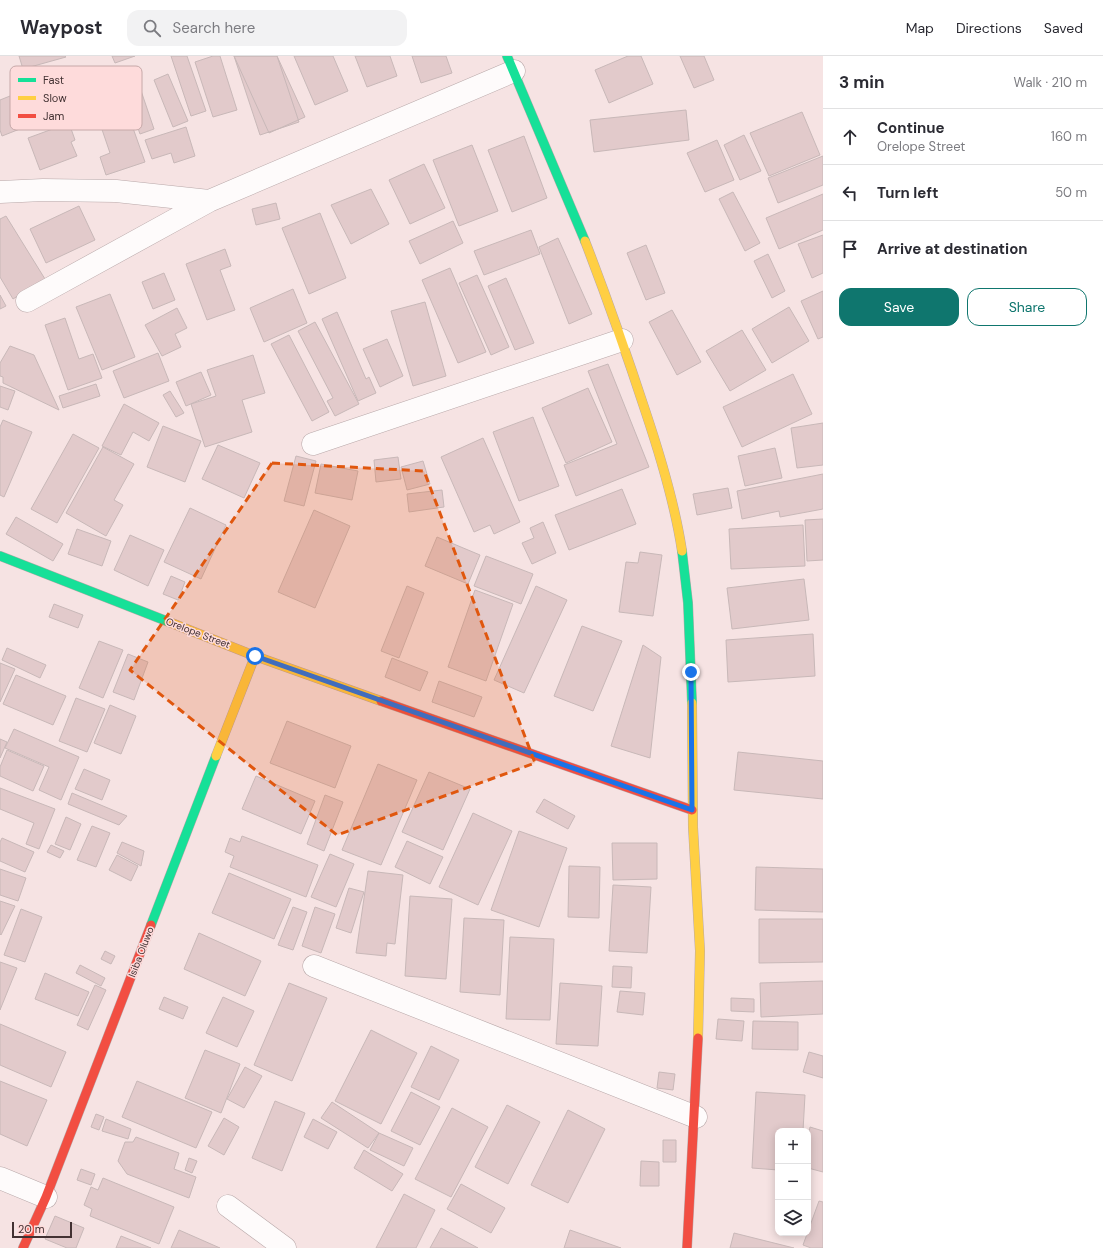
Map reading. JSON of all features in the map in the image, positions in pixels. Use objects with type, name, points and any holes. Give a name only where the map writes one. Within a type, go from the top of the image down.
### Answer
[{"type":"street","points":[[28,301],[209,201],[511,64],[559,176],[622,340],[663,466],[680,535],[687,601],[691,672],[692,810],[700,969],[696,1117],[687,1248]]},
{"type":"street","points":[[0,192],[43,190],[116,191],[209,201]]},
{"type":"street","points":[[313,444],[622,340]]},
{"type":"street","name":"Orelope Street","points":[[0,557],[255,656],[692,810]]},
{"type":"street","name":"Isiba Oluwo","points":[[23,1248],[46,1197],[255,656]]},
{"type":"street","points":[[314,966],[696,1117]]},
{"type":"street","points":[[0,1178],[46,1197]]},
{"type":"street","points":[[228,1206],[285,1248]]},
{"type":"highlighted area","points":[[272,463],[424,471],[535,763],[337,835],[130,670]]},
{"type":"building","points":[[19,56],[66,57],[34,66],[22,66]]},
{"type":"building","points":[[112,56],[135,56],[115,63]]},
{"type":"building","points":[[171,56],[187,56],[206,111],[191,116]]},
{"type":"building","points":[[213,56],[220,56],[237,110],[213,117],[195,62]]},
{"type":"building","points":[[234,56],[277,56],[305,117],[269,133]]},
{"type":"building","points":[[234,56],[277,56],[299,122],[260,135]]},
{"type":"building","points":[[294,56],[333,56],[348,91],[315,105]]},
{"type":"building","points":[[355,56],[390,56],[397,76],[367,87]]},
{"type":"building","points":[[412,56],[446,56],[452,73],[421,83]]},
{"type":"building","points":[[628,56],[641,56],[653,84],[609,103],[595,70]]},
{"type":"building","points":[[680,56],[704,56],[714,80],[694,88]]},
{"type":"building","points":[[168,74],[188,121],[173,127],[154,80]]},
{"type":"building","points":[[142,94],[154,129],[140,134],[139,130],[142,130]]},
{"type":"building","points":[[10,96],[10,130],[17,130],[2,136],[0,130],[0,100]]},
{"type":"building","points":[[686,110],[689,140],[594,152],[590,120]]},
{"type":"building","points":[[802,112],[820,155],[769,176],[750,133]]},
{"type":"building","points":[[186,127],[195,156],[174,163],[171,153],[152,159],[145,140]]},
{"type":"building","points":[[50,130],[71,130],[75,140],[71,142],[77,156],[40,170],[28,138]]},
{"type":"building","points":[[102,130],[134,130],[145,162],[106,175],[100,157],[110,153]]},
{"type":"building","points":[[744,135],[761,171],[740,180],[724,145]]},
{"type":"building","points":[[524,136],[547,198],[512,212],[488,150]]},
{"type":"building","points":[[717,140],[734,180],[705,192],[687,153]]},
{"type":"building","points":[[472,145],[498,211],[459,226],[433,160]]},
{"type":"building","points":[[823,156],[823,185],[778,203],[768,178]]},
{"type":"building","points":[[424,164],[445,208],[410,224],[389,180]]},
{"type":"building","points":[[371,189],[389,224],[351,244],[331,205]]},
{"type":"building","points":[[733,192],[760,243],[745,251],[719,199]]},
{"type":"building","points":[[823,194],[823,230],[779,249],[766,218]]},
{"type":"building","points":[[276,203],[280,219],[256,225],[252,209]]},
{"type":"building","points":[[79,206],[95,240],[46,263],[30,229]]},
{"type":"building","points":[[320,213],[346,278],[309,294],[282,228]]},
{"type":"building","points":[[6,216],[45,279],[13,299],[0,277],[0,219]]},
{"type":"building","points":[[453,221],[463,243],[420,264],[409,241]]},
{"type":"building","points":[[531,230],[540,254],[484,275],[474,251]]},
{"type":"building","points":[[823,235],[823,273],[812,278],[798,244]]},
{"type":"building","points":[[558,238],[592,314],[569,324],[539,247]]},
{"type":"building","points":[[646,245],[665,293],[646,300],[627,253]]},
{"type":"building","points":[[225,249],[231,266],[220,270],[235,310],[207,320],[186,264]]},
{"type":"building","points":[[768,254],[785,291],[772,298],[754,261]]},
{"type":"building","points":[[450,268],[486,352],[458,363],[422,280]]},
{"type":"building","points":[[164,273],[175,300],[153,309],[142,282]]},
{"type":"building","points":[[477,275],[509,347],[491,355],[459,283]]},
{"type":"building","points":[[506,278],[534,343],[515,350],[488,286]]},
{"type":"building","points":[[293,289],[307,323],[264,342],[250,308]]},
{"type":"building","points":[[823,291],[823,337],[818,339],[801,301]]},
{"type":"building","points":[[110,294],[135,357],[102,370],[76,307]]},
{"type":"building","points":[[0,295],[6,306],[0,309]]},
{"type":"building","points":[[425,302],[446,376],[413,386],[391,311]]},
{"type":"building","points":[[789,307],[809,341],[772,363],[752,329]]},
{"type":"building","points":[[177,308],[187,328],[175,334],[181,347],[162,356],[145,325]]},
{"type":"building","points":[[672,310],[701,362],[677,375],[649,322]]},
{"type":"building","points":[[337,312],[366,379],[369,377],[376,393],[358,401],[322,319]]},
{"type":"building","points":[[65,318],[79,359],[93,354],[102,378],[68,390],[45,325]]},
{"type":"building","points":[[315,322],[359,404],[335,416],[327,401],[333,398],[298,331]]},
{"type":"building","points":[[742,330],[766,370],[730,391],[706,351]]},
{"type":"building","points":[[289,335],[329,412],[312,421],[271,344]]},
{"type":"building","points":[[387,339],[403,376],[380,387],[363,349]]},
{"type":"building","points":[[10,346],[34,355],[59,410],[3,383],[3,377],[0,376],[0,363]]},
{"type":"building","points":[[158,353],[169,381],[124,398],[113,371]]},
{"type":"building","points":[[253,355],[265,393],[242,400],[252,432],[205,447],[191,404],[216,396],[207,370]]},
{"type":"building","points":[[608,364],[649,467],[576,496],[564,465],[617,444],[588,371]]},
{"type":"building","points":[[201,372],[211,395],[186,406],[176,382]]},
{"type":"building","points":[[793,374],[812,414],[742,447],[723,407]]},
{"type":"building","points":[[96,384],[100,396],[63,408],[59,396]]},
{"type":"building","points":[[0,386],[15,391],[8,410],[0,407]]},
{"type":"building","points":[[588,388],[612,442],[566,463],[542,408]]},
{"type":"building","points":[[170,391],[184,413],[176,417],[163,395]]},
{"type":"building","points":[[124,404],[159,423],[149,441],[133,432],[121,455],[102,446]]},
{"type":"building","points":[[533,417],[559,486],[519,501],[493,432]]},
{"type":"building","points":[[3,420],[32,432],[4,497],[0,495],[0,427]]},
{"type":"building","points":[[823,423],[823,465],[797,468],[791,428]]},
{"type":"building","points":[[163,426],[201,441],[185,482],[147,467]]},
{"type":"building","points":[[73,434],[99,448],[57,523],[31,509]]},
{"type":"building","points":[[483,438],[520,522],[494,534],[490,525],[474,532],[441,457]]},
{"type":"building","points":[[218,445],[260,463],[244,498],[202,479]]},
{"type":"building","points":[[103,447],[134,464],[114,500],[123,505],[106,536],[66,513]]},
{"type":"building","points":[[775,448],[782,478],[745,486],[738,456]]},
{"type":"building","points":[[296,456],[316,461],[304,506],[284,501]]},
{"type":"building","points":[[398,457],[401,479],[376,482],[374,460]]},
{"type":"building","points":[[423,461],[430,484],[407,490],[401,467]]},
{"type":"building","points":[[321,464],[358,471],[352,500],[315,493]]},
{"type":"building","points":[[823,474],[823,509],[780,517],[779,511],[742,519],[737,491]]},
{"type":"building","points":[[728,488],[732,508],[697,515],[693,494]]},
{"type":"building","points":[[622,489],[636,524],[569,550],[555,515]]},
{"type":"building","points":[[442,490],[444,507],[409,512],[407,494]]},
{"type":"building","points":[[190,508],[226,525],[201,579],[164,562]]},
{"type":"building","points":[[314,510],[350,526],[315,608],[278,592]]},
{"type":"building","points":[[16,517],[63,544],[53,561],[6,534]]},
{"type":"building","points":[[823,519],[823,560],[807,561],[805,520]]},
{"type":"building","points":[[543,522],[556,553],[532,564],[522,543],[534,538],[530,528]]},
{"type":"building","points":[[803,525],[805,566],[731,569],[729,529]]},
{"type":"building","points":[[77,529],[111,541],[102,566],[68,554]]},
{"type":"building","points":[[130,535],[164,550],[148,586],[114,570]]},
{"type":"building","points":[[437,537],[480,555],[468,584],[425,566]]},
{"type":"building","points":[[640,552],[662,555],[653,616],[619,612],[626,562],[638,563]]},
{"type":"building","points":[[486,556],[533,574],[521,604],[474,586]]},
{"type":"building","points":[[171,576],[185,582],[178,600],[163,594]]},
{"type":"building","points":[[804,579],[809,620],[732,629],[727,588]]},
{"type":"building","points":[[407,586],[424,593],[399,658],[381,651]]},
{"type":"building","points":[[536,586],[567,600],[524,693],[494,680]]},
{"type":"building","points":[[475,590],[513,604],[486,681],[448,667]]},
{"type":"building","points":[[54,604],[83,615],[78,628],[49,617]]},
{"type":"building","points":[[582,626],[622,641],[593,711],[554,696]]},
{"type":"building","points":[[813,634],[815,676],[728,682],[726,640]]},
{"type":"building","points":[[99,641],[123,650],[103,698],[79,688]]},
{"type":"building","points":[[643,645],[661,657],[650,758],[611,746]]},
{"type":"building","points":[[7,648],[46,665],[40,678],[2,660]]},
{"type":"building","points":[[128,654],[148,662],[134,700],[113,692]]},
{"type":"building","points":[[392,658],[428,672],[420,691],[385,677]]},
{"type":"building","points":[[0,663],[15,669],[0,702]]},
{"type":"building","points":[[16,675],[66,696],[53,725],[3,704]]},
{"type":"building","points":[[439,681],[482,697],[474,717],[432,702]]},
{"type":"building","points":[[76,698],[105,709],[87,752],[59,741]]},
{"type":"building","points":[[110,705],[136,716],[121,754],[94,743]]},
{"type":"building","points":[[287,721],[351,746],[335,788],[270,763]]},
{"type":"building","points":[[14,729],[79,757],[61,800],[39,790],[49,767],[5,748]]},
{"type":"building","points":[[0,739],[7,742],[0,758]]},
{"type":"building","points":[[7,750],[44,766],[33,791],[0,776],[0,767]]},
{"type":"building","points":[[738,752],[823,761],[823,799],[734,790]]},
{"type":"building","points":[[378,764],[417,780],[381,865],[342,850]]},
{"type":"building","points":[[84,769],[110,780],[102,800],[75,789]]},
{"type":"building","points":[[429,772],[470,789],[443,850],[402,832]]},
{"type":"building","points":[[256,776],[315,801],[301,834],[242,809]]},
{"type":"building","points":[[0,788],[55,809],[39,849],[26,844],[34,823],[0,809]]},
{"type":"building","points":[[72,793],[127,816],[119,825],[68,804]]},
{"type":"building","points":[[325,795],[343,802],[324,851],[307,844]]},
{"type":"building","points":[[544,799],[575,816],[568,829],[536,812]]},
{"type":"building","points":[[473,813],[512,831],[478,905],[439,887]]},
{"type":"building","points":[[66,817],[81,824],[70,850],[55,844]]},
{"type":"building","points":[[92,826],[110,833],[96,867],[77,860]]},
{"type":"building","points":[[519,831],[567,848],[539,927],[491,910]]},
{"type":"building","points":[[242,836],[318,865],[306,897],[230,867],[234,856],[225,852],[230,838],[240,842]]},
{"type":"building","points":[[2,838],[34,852],[25,872],[0,861],[0,842]]},
{"type":"building","points":[[407,841],[443,857],[430,884],[395,867]]},
{"type":"building","points":[[122,842],[144,851],[141,866],[117,853]]},
{"type":"building","points":[[612,843],[657,843],[657,879],[613,880]]},
{"type":"building","points":[[51,845],[64,851],[60,858],[47,852]]},
{"type":"building","points":[[330,854],[354,864],[336,907],[311,897]]},
{"type":"building","points":[[117,855],[138,866],[131,881],[109,870]]},
{"type":"building","points":[[569,866],[600,867],[599,918],[568,917]]},
{"type":"building","points":[[756,867],[823,869],[823,912],[755,910]]},
{"type":"building","points":[[0,869],[26,878],[18,901],[0,895]]},
{"type":"building","points":[[368,871],[403,875],[395,944],[387,943],[386,956],[356,953]]},
{"type":"building","points":[[229,873],[291,899],[274,939],[212,913]]},
{"type":"building","points":[[613,885],[651,887],[647,953],[609,951]]},
{"type":"building","points":[[349,888],[364,892],[351,933],[336,928]]},
{"type":"building","points":[[410,896],[452,899],[446,979],[405,976]]},
{"type":"building","points":[[0,901],[15,906],[1,935],[0,934]]},
{"type":"building","points":[[293,907],[307,912],[293,950],[278,945]]},
{"type":"building","points":[[315,907],[335,914],[321,953],[302,946]]},
{"type":"building","points":[[21,909],[42,917],[25,962],[4,955]]},
{"type":"building","points":[[464,918],[504,920],[500,995],[460,992]]},
{"type":"building","points":[[759,919],[823,919],[823,962],[759,963]]},
{"type":"building","points":[[199,933],[261,961],[245,996],[184,969]]},
{"type":"building","points":[[510,937],[554,939],[550,1020],[506,1019]]},
{"type":"building","points":[[105,951],[115,956],[111,964],[101,959]]},
{"type":"building","points":[[0,962],[17,968],[0,1010]]},
{"type":"building","points":[[80,965],[105,978],[101,986],[76,973]]},
{"type":"building","points":[[613,966],[632,967],[631,988],[612,987]]},
{"type":"building","points":[[45,973],[89,992],[78,1016],[35,999]]},
{"type":"building","points":[[823,981],[823,1014],[761,1017],[760,983]]},
{"type":"building","points":[[289,983],[327,998],[292,1081],[254,1065]]},
{"type":"building","points":[[560,983],[602,986],[598,1046],[556,1044]]},
{"type":"building","points":[[95,985],[106,990],[88,1030],[77,1025]]},
{"type":"building","points":[[620,991],[645,993],[643,1015],[617,1012]]},
{"type":"building","points":[[164,997],[188,1007],[183,1019],[159,1009]]},
{"type":"building","points":[[223,997],[254,1011],[237,1047],[206,1033]]},
{"type":"building","points":[[731,998],[754,999],[754,1012],[731,1011]]},
{"type":"building","points":[[718,1019],[744,1021],[742,1041],[716,1039]]},
{"type":"building","points":[[753,1021],[798,1022],[798,1050],[752,1049]]},
{"type":"building","points":[[0,1024],[66,1052],[51,1087],[0,1065]]},
{"type":"building","points":[[371,1030],[417,1053],[381,1124],[335,1101]]},
{"type":"building","points":[[431,1046],[459,1060],[439,1100],[411,1087]]},
{"type":"building","points":[[205,1050],[240,1064],[221,1113],[185,1098]]},
{"type":"building","points":[[809,1052],[823,1056],[823,1078],[803,1072]]},
{"type":"building","points":[[245,1067],[262,1076],[244,1108],[227,1099]]},
{"type":"building","points":[[659,1072],[675,1074],[673,1090],[657,1088]]},
{"type":"building","points":[[0,1081],[47,1100],[27,1146],[0,1134]]},
{"type":"building","points":[[137,1081],[212,1112],[196,1148],[122,1117]]},
{"type":"building","points":[[411,1092],[440,1107],[420,1145],[391,1131]]},
{"type":"building","points":[[756,1092],[805,1095],[803,1128],[775,1128],[775,1170],[752,1168]]},
{"type":"building","points":[[275,1101],[305,1113],[282,1171],[252,1158]]},
{"type":"building","points":[[332,1102],[379,1133],[368,1148],[321,1118]]},
{"type":"building","points":[[507,1105],[540,1122],[508,1184],[475,1167]]},
{"type":"building","points":[[452,1108],[488,1127],[451,1197],[415,1179]]},
{"type":"building","points":[[568,1110],[605,1129],[568,1203],[531,1185]]},
{"type":"building","points":[[96,1114],[104,1117],[99,1130],[91,1127]]},
{"type":"building","points":[[224,1118],[239,1127],[224,1155],[208,1146]]},
{"type":"building","points":[[106,1119],[131,1129],[128,1139],[102,1131]]},
{"type":"building","points":[[313,1119],[337,1132],[328,1149],[304,1137]]},
{"type":"building","points":[[810,1128],[823,1131],[823,1172],[811,1169]]},
{"type":"building","points":[[379,1133],[413,1148],[404,1166],[370,1150]]},
{"type":"building","points":[[136,1137],[179,1153],[174,1169],[196,1177],[189,1198],[127,1174],[118,1161],[125,1142],[133,1142]]},
{"type":"building","points":[[663,1140],[676,1140],[676,1162],[663,1162]]},
{"type":"building","points":[[364,1150],[403,1174],[392,1191],[354,1168]]},
{"type":"building","points":[[189,1158],[197,1161],[192,1173],[185,1170]]},
{"type":"building","points":[[641,1161],[659,1162],[659,1186],[640,1186]]},
{"type":"building","points":[[81,1169],[95,1174],[91,1185],[77,1180]]},
{"type":"building","points":[[103,1178],[174,1207],[159,1244],[90,1216],[92,1209],[84,1205],[91,1187],[98,1190]]},
{"type":"building","points":[[461,1184],[505,1208],[491,1233],[447,1209]]},
{"type":"building","points":[[404,1194],[435,1210],[416,1248],[376,1248]]},
{"type":"building","points":[[819,1201],[823,1202],[823,1248],[811,1248],[803,1245],[806,1236],[811,1236],[811,1223]]},
{"type":"building","points":[[55,1216],[84,1228],[76,1248],[67,1248],[45,1239]]},
{"type":"building","points":[[441,1228],[478,1248],[430,1248]]},
{"type":"building","points":[[179,1230],[220,1248],[171,1248]]},
{"type":"building","points":[[570,1230],[621,1248],[564,1248]]},
{"type":"building","points":[[734,1233],[794,1248],[730,1248]]},
{"type":"building","points":[[121,1236],[151,1248],[116,1248]]},
{"type":"traffic: fast","points":[[507,56],[585,241]]},
{"type":"traffic: fast","points":[[682,551],[688,603],[692,703]]},
{"type":"traffic: fast","points":[[0,556],[169,622]]},
{"type":"traffic: fast","points":[[151,925],[216,756]]},
{"type":"traffic: slow","points":[[585,241],[624,348],[657,447],[667,481],[682,551]]},
{"type":"traffic: slow","points":[[169,622],[255,656],[381,701]]},
{"type":"traffic: slow","points":[[216,756],[255,656]]},
{"type":"traffic: slow","points":[[692,703],[693,827],[700,951],[698,1038]]},
{"type":"traffic: jam","points":[[381,701],[692,810]]},
{"type":"traffic: jam","points":[[23,1248],[46,1197],[151,925]]},
{"type":"traffic: jam","points":[[687,1248],[698,1038]]},
{"type":"route","points":[[255,656],[692,810],[691,672]]}]
